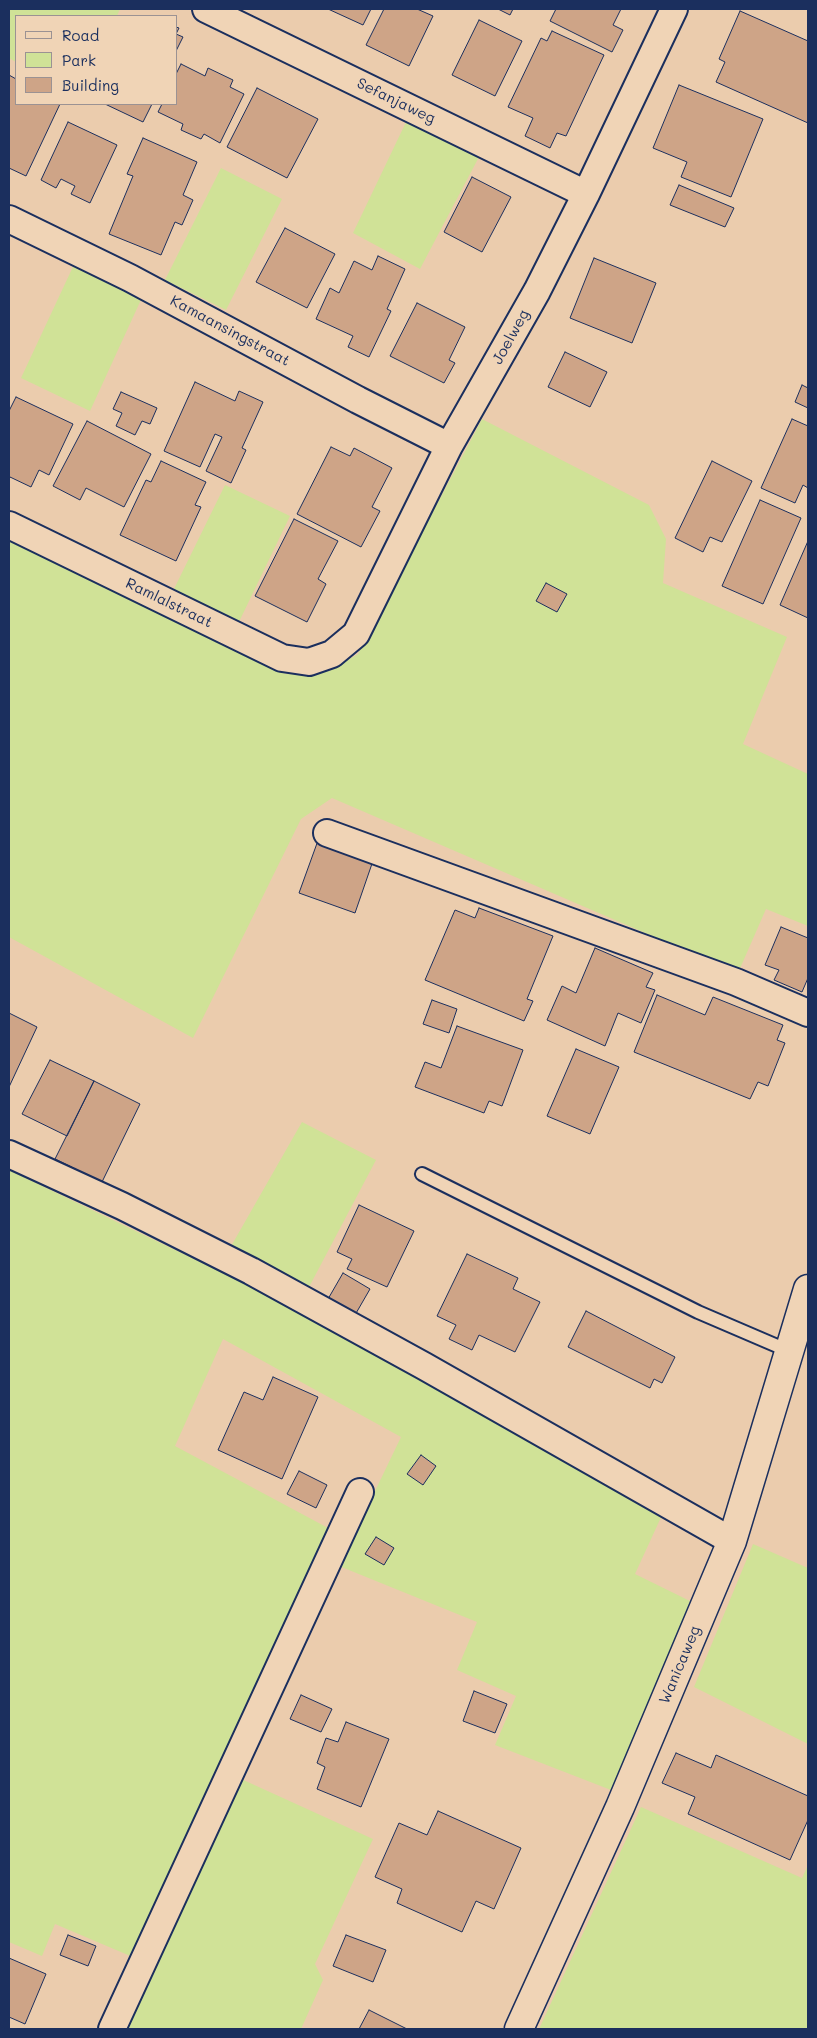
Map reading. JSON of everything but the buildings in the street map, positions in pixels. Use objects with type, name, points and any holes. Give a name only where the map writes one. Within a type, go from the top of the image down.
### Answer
[{"type":"street","name":"Sefanjaweg","points":[[206,9],[586,194]]},
{"type":"street","name":"Joelweg","points":[[332,654],[356,634],[449,446],[537,291],[586,194],[674,9]]},
{"type":"street","name":"Kamaansingstraat","points":[[9,219],[130,278],[358,400],[449,446]]},
{"type":"street","name":"Ramlalstraat","points":[[9,525],[282,658],[309,662],[332,654]]},
{"type":"street","points":[[327,833],[727,979],[808,1013]]},
{"type":"street","points":[[9,1154],[122,1206],[251,1271],[424,1366],[732,1541]]},
{"type":"street","name":"Wanicaweg","points":[[519,2029],[620,1808],[732,1541],[808,1289]]},
{"type":"street","points":[[112,2029],[360,1492]]},
{"type":"lane","points":[[422,1174],[698,1312],[789,1351]]},
{"type":"green space","points":[[9,9],[120,9],[117,15],[15,15],[15,61],[9,58]]},
{"type":"green space","points":[[407,120],[480,155],[420,269],[353,233]]},
{"type":"green space","points":[[221,168],[282,199],[226,310],[165,280]]},
{"type":"green space","points":[[78,256],[145,291],[90,411],[21,378]]},
{"type":"green space","points":[[482,419],[649,505],[666,539],[663,583],[787,637],[743,744],[808,774],[808,926],[766,909],[738,973],[332,798],[301,819],[193,1038],[9,937],[9,541],[286,674],[329,671],[358,654]]},
{"type":"green space","points":[[225,485],[290,516],[237,626],[172,593]]},
{"type":"green space","points":[[302,1122],[376,1160],[308,1289],[230,1248]]},
{"type":"green space","points":[[9,1170],[248,1285],[419,1375],[663,1513],[635,1574],[690,1601],[655,1690],[611,1790],[495,1745],[516,1696],[457,1670],[477,1622],[339,1566],[401,1437],[223,1339],[175,1446],[330,1529],[256,1683],[135,1958],[55,1924],[42,1956],[9,1942]]},
{"type":"green space","points":[[753,1544],[808,1568],[808,1744],[694,1687]]},
{"type":"green space","points":[[239,1778],[373,1839],[315,1964],[323,1980],[301,2029],[125,2029]]},
{"type":"green space","points":[[641,1807],[802,1878],[808,1865],[808,2029],[539,2029]]}]
